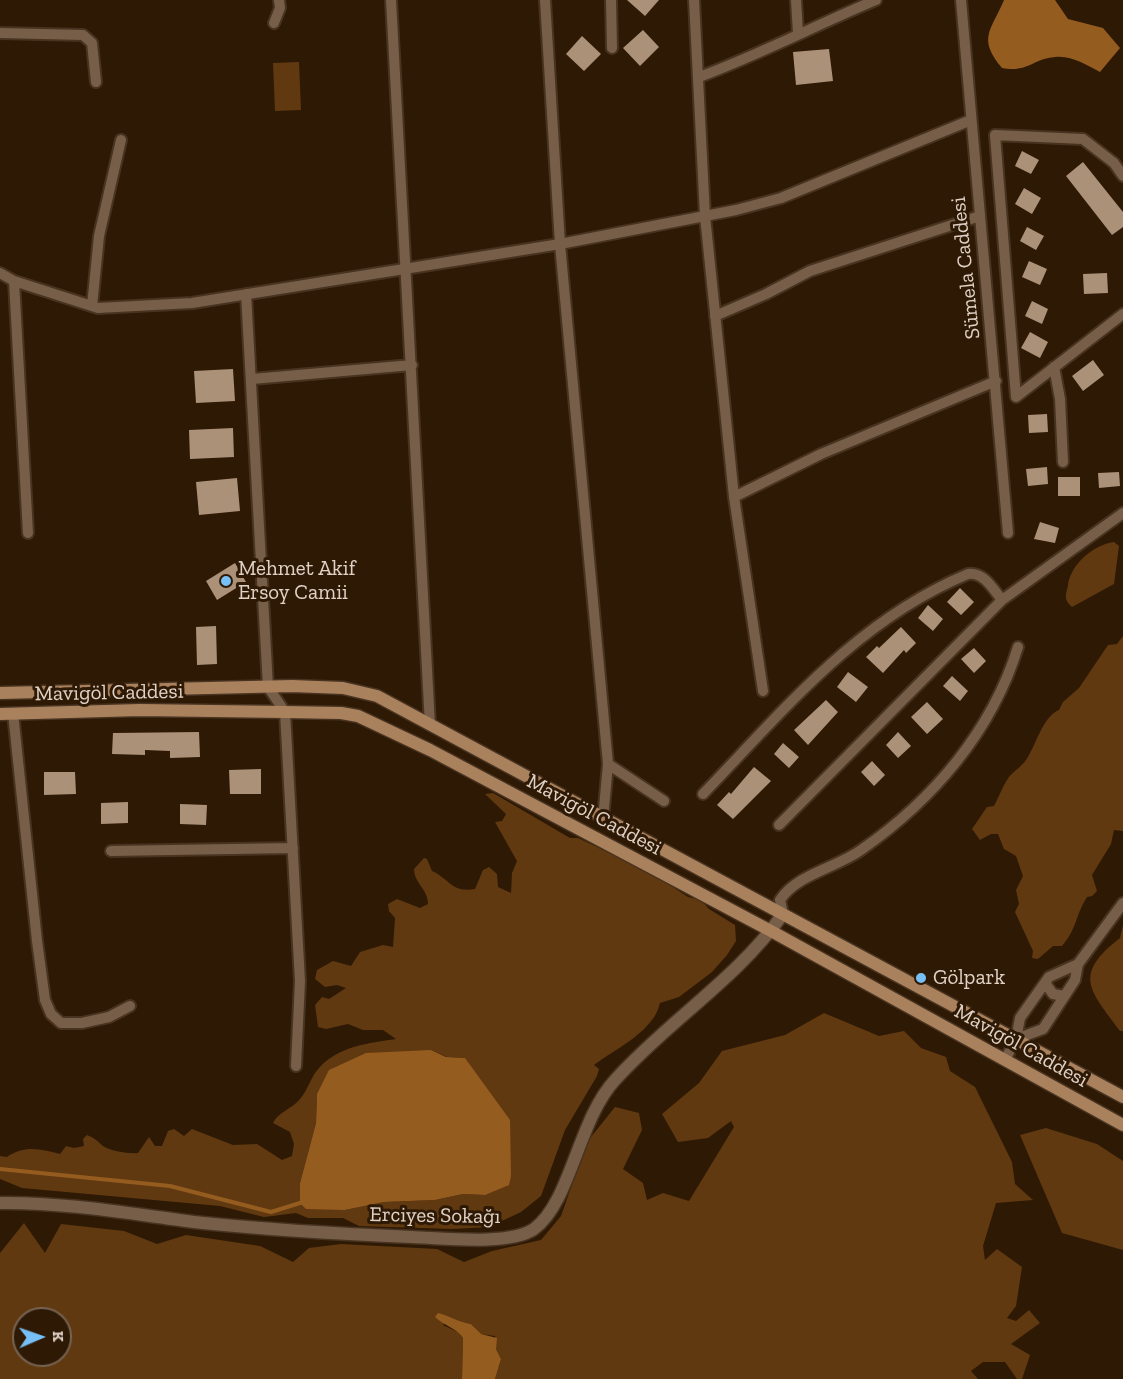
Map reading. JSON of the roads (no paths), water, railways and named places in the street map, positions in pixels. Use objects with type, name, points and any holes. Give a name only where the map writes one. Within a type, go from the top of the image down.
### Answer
[{"type":"main road","name":"Mavigöl Caddesi","points":[[0,693],[328,687],[359,690],[377,696],[1123,1096]]},
{"type":"main road","name":"Mavigöl Caddesi","points":[[0,714],[140,710],[341,713],[376,723],[771,931],[1123,1125]]},
{"type":"street","points":[[274,22],[280,8],[279,0]]},
{"type":"street","points":[[391,0],[430,725]]},
{"type":"street","points":[[545,0],[560,244],[608,764],[603,819]]},
{"type":"street","points":[[611,0],[612,48]]},
{"type":"street","points":[[693,0],[705,216],[715,316],[734,497],[763,691]]},
{"type":"street","points":[[796,0],[798,33]]},
{"type":"street","points":[[699,77],[748,60],[798,33],[876,0]]},
{"type":"street","name":"Sümela Caddesi","points":[[962,0],[1008,533]]},
{"type":"street","points":[[0,33],[83,35],[92,43],[96,82]]},
{"type":"street","points":[[0,273],[14,281],[98,308],[192,303],[560,244],[705,216],[781,198],[971,120]]},
{"type":"street","points":[[1123,176],[1114,163],[1083,139],[995,135],[1016,397],[1123,314]]},
{"type":"street","points":[[92,306],[99,236],[121,140]]},
{"type":"street","points":[[715,316],[766,294],[810,271],[980,216]]},
{"type":"street","points":[[14,281],[28,533]]},
{"type":"street","points":[[246,294],[268,687],[285,712],[300,981],[296,1066]]},
{"type":"street","points":[[252,379],[412,365]]},
{"type":"street","points":[[1054,367],[1060,399],[1063,462]]},
{"type":"street","points":[[734,497],[821,454],[996,381]]},
{"type":"street","points":[[779,825],[1002,600],[1123,513]]},
{"type":"street","points":[[703,794],[818,676],[873,627],[968,574],[974,574],[988,582],[1002,600]]},
{"type":"street","points":[[783,914],[780,900],[788,887],[860,851],[902,817],[967,751],[1006,683],[1018,647]]},
{"type":"street","points":[[13,713],[45,1000],[51,1014],[61,1023],[82,1023],[109,1017],[130,1006]]},
{"type":"street","points":[[608,764],[664,801]]},
{"type":"street","points":[[111,851],[293,848]]},
{"type":"street","points":[[1016,1040],[1043,1029],[1074,980],[1078,964],[1123,903]]},
{"type":"street","name":"Erciyes Sokağı","points":[[0,1203],[317,1232],[487,1239],[524,1234],[534,1229],[555,1205],[583,1133],[612,1083],[673,1023],[744,962],[783,914]]},
{"type":"street","points":[[1005,1060],[1016,1040],[1020,1018],[1049,976],[1078,964]]},
{"type":"street","points":[[1045,983],[1053,993],[1064,996]]},
{"type":"waterway","points":[[0,1169],[170,1186],[271,1212],[300,1203]]},
{"type":"place","name":"Mehmet Akif Ersoy Camii","points":[[226,581]]},
{"type":"place","name":"Gölpark","points":[[921,978]]}]
